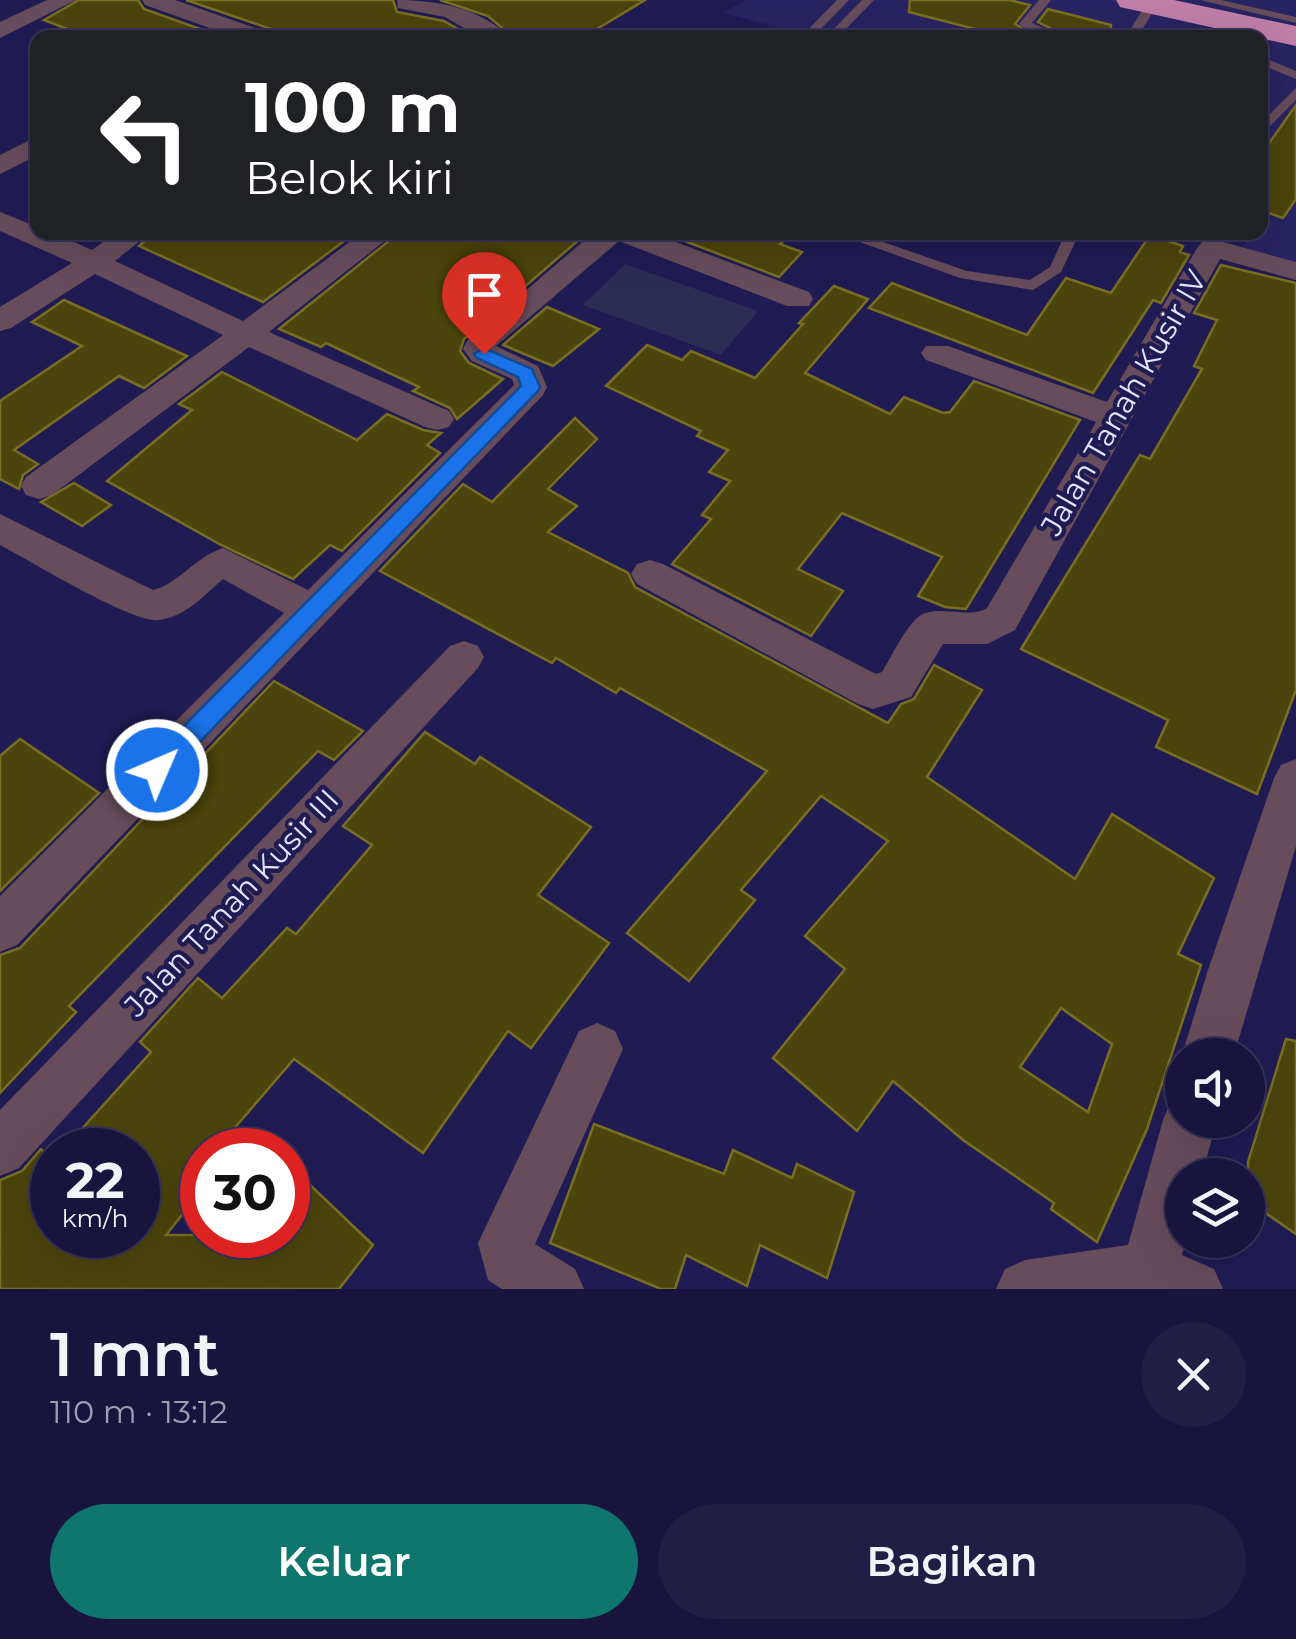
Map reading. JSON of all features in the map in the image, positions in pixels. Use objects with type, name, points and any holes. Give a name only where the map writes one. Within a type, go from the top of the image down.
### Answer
[{"type":"highway","points":[[1242,1],[1285,29]]},
{"type":"highway","points":[[1150,2],[1285,29]]},
{"type":"street","points":[[5,45],[64,0]]},
{"type":"street","points":[[153,0],[239,30]]},
{"type":"street","points":[[404,1],[452,12],[485,30]]},
{"type":"street","points":[[0,166],[30,149]]},
{"type":"street","points":[[0,220],[30,233]]},
{"type":"street","points":[[45,240],[437,420]]},
{"type":"street","points":[[0,321],[125,240]]},
{"type":"street","points":[[39,486],[371,240]]},
{"type":"street","points":[[0,929],[531,387],[526,373],[484,354],[480,349],[483,341],[603,240]]},
{"type":"street","points":[[643,240],[798,299]]},
{"type":"street","name":"Jalan Tanah Kusir IV","points":[[650,574],[873,692],[896,685],[932,628],[987,628],[1002,619],[1212,248],[1296,271]]},
{"type":"street","points":[[937,353],[1115,418]]},
{"type":"street","points":[[0,528],[146,605],[170,603],[223,562],[314,610]]},
{"type":"street","name":"Jalan Tanah Kusir III","points":[[0,1149],[464,657]]},
{"type":"street","points":[[1213,1038],[1296,778]]},
{"type":"street","points":[[556,1289],[508,1260],[506,1243],[597,1050]]},
{"type":"street","points":[[1045,1288],[1171,1280],[1188,1138]]},
{"type":"lane","points":[[813,30],[844,0]]},
{"type":"lane","points":[[838,30],[868,0]]},
{"type":"lane","points":[[1040,30],[1025,24],[1045,0]]},
{"type":"lane","points":[[1206,0],[1285,29],[1296,75]]},
{"type":"lane","points":[[1135,30],[1150,2]]},
{"type":"lane","points":[[1268,123],[1296,92]]},
{"type":"lane","points":[[862,240],[965,275],[1034,285],[1056,268],[1070,240]]},
{"type":"shaded area","points":[[745,0],[1296,0],[1296,169],[1268,162],[1268,30],[787,30],[724,13]]},
{"type":"shaded area","points":[[1296,196],[1296,270],[1235,251],[1249,240],[1268,240],[1268,224]]},
{"type":"shaded area","points":[[625,264],[758,311],[721,355],[583,305]]},
{"type":"building","points":[[79,0],[138,0],[144,9],[203,30],[70,30],[44,20]]},
{"type":"building","points":[[186,0],[393,0],[397,12],[444,21],[459,30],[272,30]]},
{"type":"building","points":[[440,0],[645,0],[595,30],[505,30],[488,16]]},
{"type":"building","points":[[910,0],[1009,0],[1030,5],[1015,24],[1025,30],[979,30],[909,12]]},
{"type":"building","points":[[1048,9],[1111,25],[1111,30],[1054,30],[1038,22]]},
{"type":"building","points":[[1296,105],[1296,199],[1283,218],[1268,213],[1268,145]]},
{"type":"building","points":[[146,240],[345,240],[263,302],[139,246]]},
{"type":"building","points":[[390,240],[579,240],[464,339],[460,351],[469,363],[503,379],[457,419],[450,408],[413,391],[419,387],[326,343],[321,347],[279,329]]},
{"type":"building","points":[[682,240],[784,240],[780,244],[802,252],[779,277]]},
{"type":"building","points":[[1147,240],[1183,246],[1180,252],[1189,255],[1161,303],[1153,300],[1093,393],[869,308],[892,283],[1027,335],[1066,278],[1111,293]]},
{"type":"building","points":[[1221,265],[1296,283],[1296,690],[1257,794],[1156,747],[1168,720],[1021,649],[1140,455],[1150,459],[1202,369],[1194,366],[1217,320],[1194,313]]},
{"type":"building","points":[[834,286],[868,299],[805,373],[890,414],[904,397],[943,413],[950,412],[974,381],[1080,420],[966,609],[945,607],[918,596],[942,557],[842,513],[798,569],[843,591],[811,636],[672,564],[711,519],[702,515],[730,481],[709,472],[728,450],[697,436],[701,431],[606,386],[647,345],[682,360],[691,351],[755,378]]},
{"type":"building","points":[[64,300],[187,356],[144,388],[119,376],[14,450],[38,464],[23,475],[19,489],[0,479],[0,401],[82,346],[32,322]]},
{"type":"building","points":[[547,307],[599,329],[553,366],[503,345]]},
{"type":"building","points":[[222,372],[357,440],[387,414],[423,430],[441,433],[427,445],[440,453],[342,551],[330,545],[293,579],[221,545],[107,481],[192,410],[179,404]]},
{"type":"building","points":[[575,418],[597,439],[548,489],[577,506],[548,532],[628,573],[635,587],[888,723],[901,704],[914,699],[934,665],[982,690],[927,777],[1075,879],[1112,814],[1214,878],[1178,954],[1201,965],[1177,1038],[1165,1038],[1165,1074],[1147,1129],[1097,1242],[1051,1209],[1054,1203],[963,1140],[893,1081],[857,1131],[773,1058],[845,969],[805,936],[888,841],[821,796],[741,890],[755,900],[689,981],[627,933],[767,771],[620,688],[616,693],[556,658],[552,663],[380,571],[463,484],[492,502]],"holes":[[[1061,1008],[1112,1044],[1088,1112],[1020,1067]]]},
{"type":"building","points":[[74,483],[111,505],[82,526],[41,502]]},
{"type":"building","points":[[274,681],[363,731],[334,760],[318,751],[69,1006],[76,1012],[0,1093],[0,955],[20,948]]},
{"type":"building","points":[[425,732],[475,764],[480,757],[591,827],[538,895],[609,943],[531,1048],[508,1031],[423,1153],[294,1059],[235,1128],[180,1128],[180,1218],[166,1235],[180,1235],[180,1258],[310,1258],[310,1185],[373,1245],[339,1289],[0,1289],[0,1180],[22,1171],[30,1162],[30,1258],[160,1258],[160,1128],[83,1128],[151,1052],[140,1042],[198,978],[222,998],[287,928],[296,934],[372,845],[343,826]]},
{"type":"building","points":[[20,739],[99,793],[0,891],[0,756]]},
{"type":"building","points":[[1286,1039],[1296,1041],[1296,1234],[1265,1213],[1265,1158],[1249,1158],[1255,1138],[1265,1138],[1265,1107]]},
{"type":"building","points":[[594,1124],[724,1174],[733,1150],[792,1178],[797,1164],[854,1192],[827,1278],[760,1245],[747,1286],[686,1255],[675,1289],[661,1289],[550,1243]]},
{"type":"route","points":[[157,770],[531,387],[526,373],[484,354]]}]
